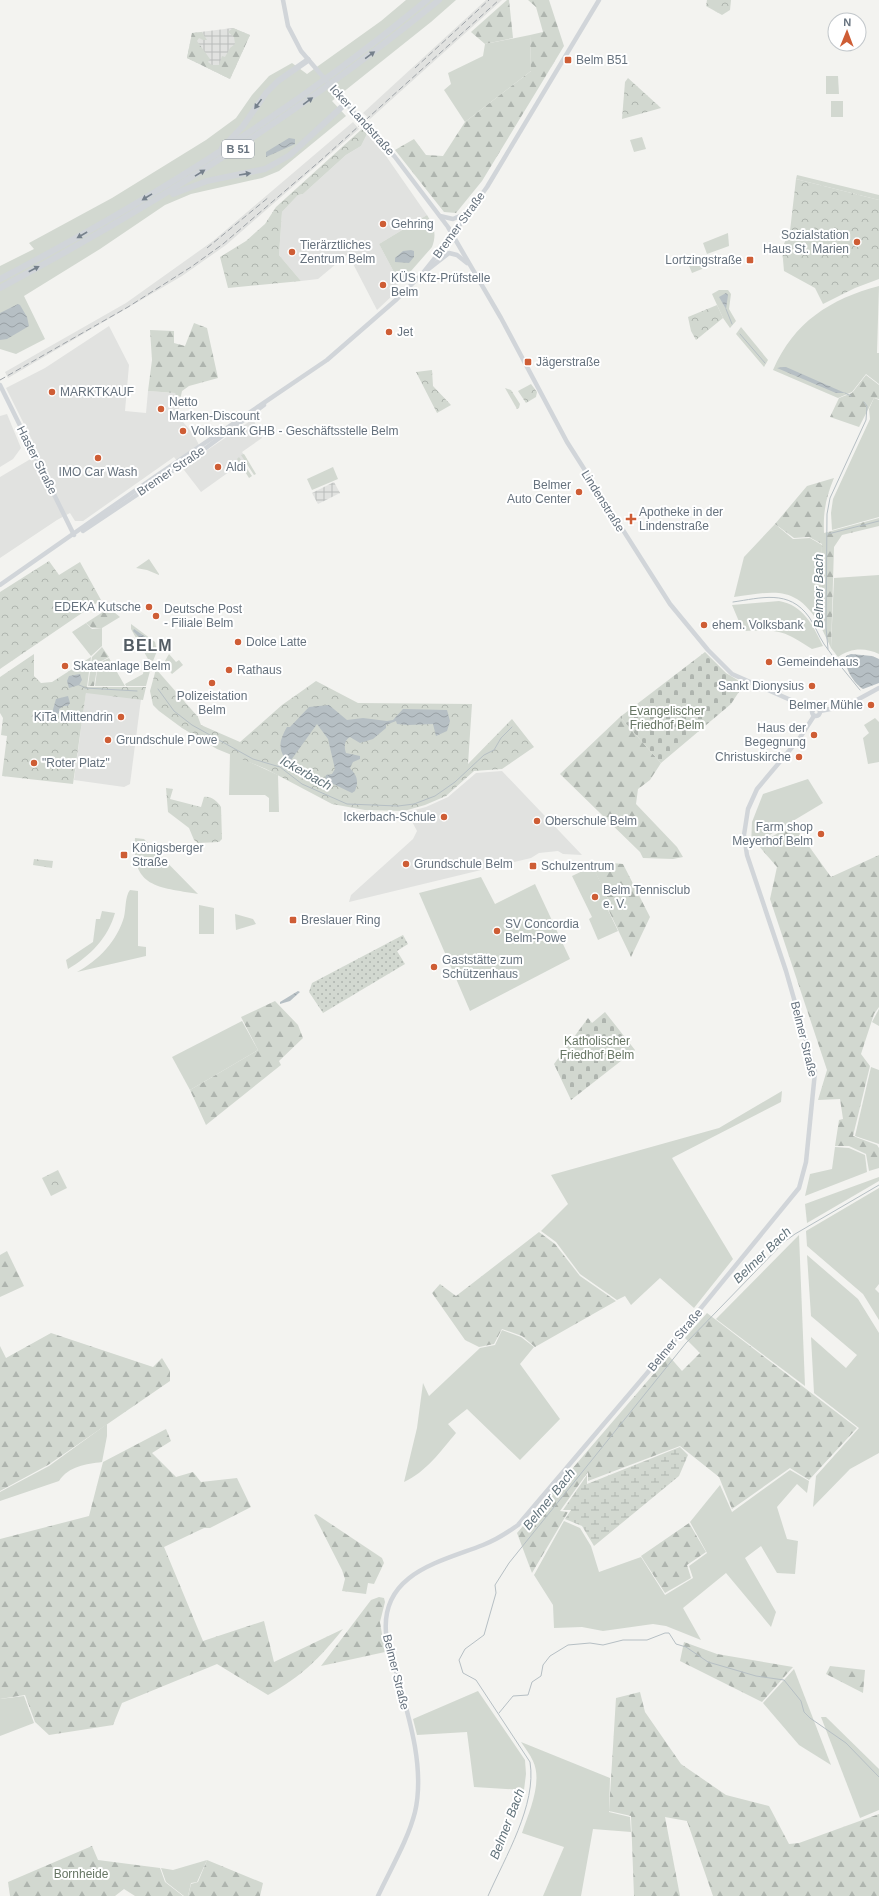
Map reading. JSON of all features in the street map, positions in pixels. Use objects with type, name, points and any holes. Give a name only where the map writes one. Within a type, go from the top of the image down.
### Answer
[{"type":"highway","name":"B 51","points":[[0,279],[116,216],[216,154],[280,112],[427,0]]},
{"type":"highway","name":"B 51","points":[[0,288],[79,246],[236,151],[378,50],[439,0]]},
{"type":"highway","name":"B 51","points":[[216,154],[243,126],[266,93],[278,81],[308,60]]},
{"type":"highway","name":"B 51","points":[[155,201],[206,181],[265,169],[290,155],[346,103]]},
{"type":"street","name":"Icker Landstraße","points":[[282,0],[288,26],[308,60],[396,157],[440,216],[452,235]]},
{"type":"street","name":"Bremer Straße","points":[[0,586],[150,480],[266,403],[350,342],[423,273],[487,187],[599,0]]},
{"type":"street","points":[[440,216],[453,219],[469,212]]},
{"type":"street","name":"Lindenstraße","points":[[452,235],[574,454],[670,604],[708,650],[732,674],[813,710],[816,708],[820,711],[846,706],[879,688]]},
{"type":"street","points":[[423,273],[449,253],[457,255],[470,266]]},
{"type":"street","name":"Haster Straße","points":[[0,385],[74,535]]},
{"type":"street","name":"Bremer Straße","points":[[74,535],[95,524],[246,419],[266,403]]},
{"type":"street","points":[[813,710],[812,713],[814,716]]},
{"type":"street","name":"Lindenstraße","points":[[814,716],[818,716],[820,711]]},
{"type":"street","name":"Belmer Straße","points":[[378,1896],[412,1824],[418,1790],[417,1754],[386,1633],[385,1623],[391,1598],[399,1586],[416,1572],[501,1537],[518,1525],[665,1352],[799,1188],[806,1162],[815,1072],[786,971],[753,875],[744,835],[748,809],[757,789],[799,739],[814,716]]},
{"type":"shaded area","points":[[486,0],[502,0],[370,119],[363,113]]},
{"type":"shaded area","points":[[233,28],[250,35],[230,79],[187,58],[192,33]]},
{"type":"shaded area","points":[[353,122],[359,129],[226,245],[182,276],[8,378],[5,372],[126,303],[213,241]]},
{"type":"shaded area","points":[[367,134],[386,156],[427,215],[379,244],[395,274],[400,271],[406,281],[389,288],[394,294],[377,310],[348,254],[318,279],[301,281],[279,255],[282,212],[298,195],[303,194],[346,155],[361,146]]},
{"type":"shaded area","points":[[109,326],[129,365],[125,411],[146,413],[148,391],[175,393],[176,397],[181,396],[178,416],[194,435],[203,453],[253,419],[262,438],[242,452],[247,459],[201,492],[174,457],[83,521],[75,521],[70,513],[0,558],[0,477],[39,454],[6,388],[45,368]]},
{"type":"shaded area","points":[[7,414],[21,448],[13,459],[0,467],[0,416]]},
{"type":"shaded area","points":[[334,482],[340,493],[318,504],[312,493]]},
{"type":"shaded area","name":"Grundschule Powe","points":[[86,692],[141,699],[130,784],[124,787],[74,780]]},
{"type":"shaded area","points":[[502,771],[582,855],[563,854],[558,851],[539,853],[531,858],[349,902],[351,895],[413,839],[417,831],[407,812],[426,807],[448,797],[476,773]]},
{"type":"green space","points":[[406,0],[456,0],[431,22],[332,101],[346,116],[279,171],[262,178],[191,194],[165,205],[100,249],[24,296],[45,339],[16,354],[0,349],[0,266],[34,249],[29,243],[112,198],[206,140],[236,118],[252,95],[269,76],[292,63],[307,74],[381,21]]},
{"type":"green space","points":[[507,0],[509,0],[513,38],[485,44],[471,32]]},
{"type":"green space","points":[[528,0],[549,0],[564,46],[482,181],[456,213],[444,212],[395,150],[414,139],[426,155],[443,156],[465,122],[531,71],[530,35],[543,32],[536,7]]},
{"type":"green space","points":[[707,0],[731,0],[730,10],[722,15],[706,6]]},
{"type":"green space","points":[[233,28],[250,35],[230,79],[187,58],[192,33],[202,32],[207,40],[199,38],[197,41],[210,59],[208,62],[212,65],[219,65],[222,56],[225,57],[230,48],[235,44],[234,37],[228,32]]},
{"type":"green space","points":[[530,35],[531,71],[465,122],[444,90],[451,84],[448,73],[483,56],[485,44]]},
{"type":"green space","points":[[826,76],[838,76],[839,94],[826,94]]},
{"type":"green space","points":[[628,78],[661,108],[622,119],[625,82]]},
{"type":"green space","points":[[831,101],[843,101],[843,117],[831,117]]},
{"type":"green space","points":[[362,129],[367,134],[361,146],[346,155],[303,194],[298,195],[282,212],[279,255],[301,281],[228,288],[220,257],[246,241],[265,224],[276,207]]},
{"type":"green space","points":[[642,137],[646,149],[634,152],[630,140]]},
{"type":"green space","points":[[797,175],[879,195],[879,200],[796,179]]},
{"type":"green space","points":[[796,179],[879,200],[879,279],[855,288],[823,304],[815,288],[784,271],[782,248],[790,231]]},
{"type":"green space","points":[[427,215],[434,230],[432,247],[404,279],[400,271],[395,274],[379,244]]},
{"type":"green space","points":[[728,233],[729,246],[707,254],[703,243]]},
{"type":"green space","points":[[703,256],[707,267],[692,273],[687,261]]},
{"type":"green space","points":[[879,286],[877,353],[879,353],[879,384],[866,374],[852,392],[838,398],[773,370],[792,338],[816,315],[845,298],[861,291]]},
{"type":"green space","points":[[719,290],[728,290],[731,294],[729,309],[736,321],[730,328],[723,318],[712,294]]},
{"type":"green space","points":[[717,305],[723,318],[696,340],[691,331],[688,317]]},
{"type":"green space","points":[[194,323],[207,328],[218,378],[189,386],[182,391],[181,396],[176,397],[175,393],[148,391],[152,360],[150,330],[174,331],[174,343],[185,346]]},
{"type":"green space","points":[[741,327],[768,360],[764,367],[736,334]]},
{"type":"green space","points":[[432,370],[433,386],[451,405],[437,413],[416,372]]},
{"type":"green space","points":[[866,375],[879,385],[879,399],[874,398],[859,427],[830,417],[839,398],[852,393]]},
{"type":"green space","points":[[531,384],[537,392],[536,397],[526,403],[518,391]]},
{"type":"green space","points":[[505,388],[511,390],[520,404],[519,408],[517,409]]},
{"type":"green space","points":[[874,398],[879,400],[879,517],[832,530],[831,513],[833,499],[870,419],[869,409]]},
{"type":"green space","points":[[244,454],[256,474],[254,475],[241,455]]},
{"type":"green space","points":[[239,457],[252,476],[249,478],[237,459]]},
{"type":"green space","points":[[333,467],[338,479],[312,490],[307,479]]},
{"type":"green space","points":[[834,478],[826,505],[824,533],[879,518],[879,526],[842,535],[834,547],[831,648],[821,627],[822,544],[809,537],[794,538],[775,524],[807,486]]},
{"type":"green space","points":[[775,524],[793,539],[810,538],[822,545],[820,625],[811,612],[802,603],[793,597],[784,594],[762,593],[734,597],[744,557]]},
{"type":"green space","points":[[149,559],[159,575],[147,570],[136,568]]},
{"type":"green space","points":[[49,561],[59,575],[80,562],[101,600],[0,669],[0,592]]},
{"type":"green space","points":[[879,575],[879,654],[868,650],[853,650],[838,657],[831,648],[834,578]]},
{"type":"green space","points":[[779,601],[787,603],[801,611],[811,624],[823,646],[812,649],[786,634],[779,632],[743,631],[732,605]]},
{"type":"green space","points":[[109,608],[120,617],[102,628],[92,628],[86,623]]},
{"type":"green space","points":[[86,623],[92,629],[102,628],[102,646],[91,656],[72,632]]},
{"type":"green space","points":[[131,624],[155,642],[157,651],[153,661],[148,659],[131,629]]},
{"type":"green space","points":[[102,647],[109,657],[98,663],[94,686],[88,686],[92,657]]},
{"type":"green space","name":"Evangelischer Friedhof Belm","points":[[705,652],[726,673],[744,684],[731,704],[661,763],[620,717]]},
{"type":"green space","points":[[34,654],[34,676],[41,683],[52,682],[91,657],[87,687],[146,687],[143,700],[86,693],[73,784],[2,776],[7,736],[1,735],[3,718],[0,713],[0,677]]},
{"type":"green space","points":[[169,654],[176,662],[179,660],[183,665],[172,674],[166,667],[164,668],[162,666]]},
{"type":"green space","points":[[109,658],[125,686],[95,686],[98,663]]},
{"type":"green space","points":[[144,668],[150,671],[146,686],[126,686],[125,684],[143,674]]},
{"type":"green space","points":[[156,669],[198,717],[201,725],[240,742],[282,705],[316,681],[358,703],[472,704],[468,764],[512,719],[534,747],[502,769],[474,771],[446,796],[425,805],[404,811],[365,810],[332,804],[266,769],[217,749],[182,728],[159,711],[153,705],[150,691]]},
{"type":"green space","points":[[620,717],[661,763],[650,780],[638,789],[636,804],[677,847],[683,857],[673,859],[643,858],[640,852],[560,774]]},
{"type":"green space","points":[[875,718],[879,722],[879,762],[868,764],[863,738],[869,733],[864,725]]},
{"type":"green space","points":[[230,753],[278,775],[279,812],[269,812],[269,798],[265,795],[229,795]]},
{"type":"green space","points":[[808,779],[823,803],[751,846],[752,822],[763,794]]},
{"type":"green space","points":[[166,788],[173,789],[170,799],[201,807],[204,797],[209,797],[216,801],[221,807],[222,839],[219,842],[198,843],[194,840],[189,828],[168,812]]},
{"type":"green space","points":[[793,824],[831,877],[879,855],[879,1007],[874,1014],[861,1054],[870,1066],[853,1136],[877,1145],[879,1148],[879,1168],[869,1171],[866,1154],[849,1146],[835,1146],[839,1120],[843,1119],[840,1099],[818,1100],[827,1070],[770,899],[777,867],[758,845]]},
{"type":"green space","points":[[135,838],[144,839],[198,894],[159,886],[150,882],[143,876],[138,867],[135,854]]},
{"type":"green space","points":[[34,859],[53,861],[52,868],[33,865]]},
{"type":"green space","points":[[590,861],[623,864],[650,917],[631,957],[608,909],[612,907]]},
{"type":"green space","name":"Belm Tennisclub e. V.","points":[[593,866],[612,908],[608,910],[618,931],[598,940],[589,919],[592,917],[572,876]]},
{"type":"green space","name":"SV Concordia Belm-Powe","points":[[481,877],[495,904],[535,884],[570,959],[470,1011],[419,893]]},
{"type":"green space","points":[[130,890],[138,891],[138,946],[146,947],[146,956],[77,972],[100,956],[112,942],[121,926],[124,917],[126,899]]},
{"type":"green space","points":[[199,905],[214,908],[214,934],[199,934]]},
{"type":"green space","points":[[102,911],[115,913],[108,930],[91,952],[68,969],[66,960],[93,942],[96,919],[100,919]]},
{"type":"green space","points":[[235,914],[253,919],[256,924],[236,930]]},
{"type":"green space","points":[[403,935],[408,944],[397,951],[405,964],[323,1013],[309,992],[312,983]]},
{"type":"green space","points":[[275,1001],[298,1025],[303,1038],[279,1061],[281,1065],[206,1125],[190,1090],[258,1050],[241,1017]]},
{"type":"green space","points":[[879,1009],[879,1026],[872,1022]]},
{"type":"green space","name":"Katholischer Friedhof Belm","points":[[605,1012],[635,1050],[571,1100],[554,1064],[588,1018],[592,1023]]},
{"type":"green space","points":[[242,1021],[258,1050],[190,1090],[172,1057]]},
{"type":"green space","points":[[871,1067],[879,1070],[879,1144],[855,1136]]},
{"type":"green space","points":[[782,1091],[781,1102],[672,1158],[733,1259],[694,1308],[660,1278],[631,1305],[625,1296],[617,1300],[580,1274],[556,1242],[541,1231],[568,1204],[551,1175],[719,1128]]},
{"type":"green space","points":[[835,1147],[849,1148],[865,1155],[867,1172],[805,1196],[810,1174],[832,1169]]},
{"type":"green space","points":[[58,1170],[67,1188],[51,1196],[42,1178]]},
{"type":"green space","points":[[879,1177],[879,1181],[807,1223],[805,1204]]},
{"type":"green space","points":[[879,1188],[879,1284],[875,1289],[879,1293],[879,1320],[863,1294],[807,1246],[806,1231]]},
{"type":"green space","points":[[539,1232],[555,1244],[580,1276],[616,1301],[535,1347],[522,1336],[502,1329],[494,1344],[479,1347],[465,1340],[432,1293],[440,1284],[456,1296]]},
{"type":"green space","points":[[799,1235],[805,1386],[716,1319]]},
{"type":"green space","points":[[7,1251],[24,1286],[0,1297],[0,1255]]},
{"type":"green space","points":[[807,1255],[858,1299],[879,1333],[879,1453],[850,1469],[813,1507],[816,1476],[859,1428],[814,1393],[811,1337],[846,1368],[857,1355],[811,1316]]},
{"type":"green space","points":[[707,1313],[857,1428],[809,1480],[790,1468],[732,1509],[719,1477],[680,1446],[588,1481],[588,1472],[560,1511],[568,1512],[532,1573],[517,1533],[669,1356],[682,1371],[700,1353],[685,1338]]},
{"type":"green space","points":[[502,1330],[521,1337],[534,1347],[520,1364],[560,1419],[520,1460],[467,1409],[448,1424],[456,1433],[439,1454],[419,1473],[404,1482],[417,1428],[423,1383],[429,1396],[480,1348],[495,1345]]},
{"type":"green space","points":[[51,1333],[153,1367],[162,1358],[170,1371],[170,1381],[48,1465],[0,1491],[0,1346],[6,1358]]},
{"type":"green space","points":[[107,1424],[107,1436],[102,1462],[78,1467],[68,1472],[59,1481],[0,1501],[0,1492],[49,1466]]},
{"type":"green space","points":[[166,1429],[171,1441],[152,1453],[176,1477],[193,1472],[201,1482],[237,1478],[251,1507],[210,1528],[204,1528],[164,1547],[203,1641],[264,1621],[274,1662],[343,1629],[326,1650],[300,1674],[268,1695],[217,1664],[122,1703],[113,1725],[49,1735],[35,1722],[25,1695],[0,1699],[0,1539],[89,1516],[103,1462]]},
{"type":"green space","points":[[680,1447],[688,1455],[679,1476],[594,1546],[582,1526],[565,1519],[571,1510],[563,1510],[587,1475],[587,1484]]},
{"type":"green space","points":[[790,1470],[809,1481],[807,1493],[797,1484],[777,1507],[787,1539],[798,1541],[795,1574],[777,1573],[761,1546],[745,1558],[776,1612],[771,1627],[726,1573],[683,1608],[701,1640],[666,1626],[653,1624],[603,1631],[582,1627],[554,1628],[553,1605],[534,1575],[564,1521],[580,1528],[591,1546],[599,1572],[641,1557],[665,1595],[693,1578],[689,1566],[707,1553],[690,1522],[720,1485],[732,1512]]},
{"type":"green space","points":[[316,1514],[382,1558],[384,1563],[374,1584],[368,1583],[366,1594],[342,1591],[345,1579],[342,1570],[314,1515]]},
{"type":"green space","points":[[689,1523],[706,1552],[687,1565],[691,1578],[665,1593],[641,1556]]},
{"type":"green space","points":[[379,1597],[384,1598],[385,1602],[380,1622],[385,1652],[321,1666],[371,1600]]},
{"type":"green space","points":[[684,1642],[717,1654],[793,1667],[762,1702],[680,1661]]},
{"type":"green space","points":[[830,1666],[865,1670],[863,1693],[826,1674]]},
{"type":"green space","points":[[794,1669],[831,1765],[799,1745],[763,1703]]},
{"type":"green space","points":[[478,1691],[525,1760],[526,1774],[524,1790],[474,1787],[467,1732],[417,1735],[413,1719]]},
{"type":"green space","points":[[640,1692],[645,1712],[681,1764],[726,1795],[769,1806],[789,1844],[799,1843],[879,1814],[879,1896],[713,1896],[687,1821],[665,1817],[680,1896],[634,1896],[631,1816],[609,1811],[616,1698]]},
{"type":"green space","points":[[24,1696],[34,1723],[0,1736],[0,1699]]},
{"type":"green space","points":[[821,1717],[826,1717],[879,1769],[879,1810],[860,1818]]},
{"type":"green space","points":[[521,1742],[610,1778],[609,1812],[630,1817],[631,1832],[593,1829],[581,1896],[543,1896],[564,1847],[522,1833],[534,1797],[536,1787],[536,1769],[529,1753]]},
{"type":"green space","name":"Bornheide","points":[[92,1846],[98,1860],[160,1868],[165,1882],[183,1896],[135,1896],[124,1889],[115,1896],[10,1896],[8,1882]]},
{"type":"green space","points":[[207,1860],[197,1882],[191,1883],[188,1896],[184,1896],[166,1882],[161,1868],[173,1870]]},
{"type":"green space","points":[[207,1860],[263,1883],[260,1896],[188,1896],[191,1884],[198,1882]]},
{"type":"water","points":[[289,138],[295,139],[295,144],[266,157],[266,152]]},
{"type":"water","points":[[403,251],[414,251],[414,257],[409,263],[395,262],[395,258]]},
{"type":"water","points":[[726,293],[728,295],[726,309],[719,297]]},
{"type":"water","points":[[18,304],[27,317],[29,326],[7,339],[0,340],[0,313]]},
{"type":"water","points":[[783,367],[845,393],[836,393],[777,368]]},
{"type":"water","points":[[134,629],[147,638],[154,648],[151,651],[146,651],[141,639],[133,631]]},
{"type":"water","points":[[851,654],[872,656],[879,659],[879,683],[863,689],[856,683],[846,665],[846,656]]},
{"type":"water","points":[[80,674],[82,680],[79,685],[69,688],[67,681],[69,676]]},
{"type":"water","points":[[68,696],[70,703],[68,706],[64,706],[59,709],[59,713],[48,719],[46,716],[52,713],[56,699]]},
{"type":"water","points":[[329,705],[347,720],[363,718],[387,721],[393,720],[403,709],[447,710],[450,721],[447,731],[436,736],[433,724],[409,725],[397,724],[396,721],[386,725],[386,728],[373,739],[360,743],[350,737],[348,738],[345,744],[346,753],[360,756],[360,759],[353,762],[350,768],[356,776],[357,781],[355,791],[352,793],[325,780],[326,775],[332,774],[335,769],[328,739],[317,724],[289,763],[282,754],[280,745],[287,727],[290,727],[309,707]]},
{"type":"water","points":[[298,991],[300,992],[290,1001],[280,1004],[280,1002]]},
{"type":"waterway","points":[[726,309],[732,324]]},
{"type":"waterway","points":[[740,334],[765,363]]},
{"type":"waterway","points":[[845,393],[851,396]]},
{"type":"waterway","points":[[828,649],[826,627],[827,514],[830,498],[866,420],[867,406],[864,402]]},
{"type":"waterway","name":"Belmer Bach","points":[[828,534],[879,521]]},
{"type":"waterway","name":"Ickerbach","points":[[733,602],[764,598],[784,599],[793,602],[809,617],[828,650],[860,690]]},
{"type":"waterway","points":[[79,685],[84,687]]},
{"type":"waterway","points":[[85,688],[137,691]]},
{"type":"waterway","name":"Ickerbach","points":[[158,689],[174,711],[192,725],[253,759],[280,767],[302,784],[347,804],[398,806],[414,804],[435,796],[455,782],[484,755],[494,750],[501,738],[512,727]]},
{"type":"waterway","name":"Belmer Bach","points":[[488,1896],[518,1830],[529,1796],[531,1779],[530,1762],[476,1680],[463,1673],[459,1660],[465,1649],[484,1635],[496,1593],[495,1585],[509,1563],[686,1343],[784,1242],[795,1234],[879,1185]]},
{"type":"waterway","points":[[499,1713],[513,1696],[528,1695],[532,1682],[541,1676],[543,1665],[550,1656],[568,1645],[590,1643],[603,1645],[623,1640],[647,1640],[665,1633],[669,1633],[676,1644],[686,1647],[708,1662],[756,1676],[784,1680],[801,1701],[804,1712],[810,1718],[846,1743],[879,1777]]},
{"type":"railway","points":[[415,68],[489,0]]},
{"type":"railway","points":[[0,380],[128,307],[191,267],[223,244],[320,161],[499,0]]},
{"type":"railway","points":[[207,248],[269,197]]},
{"type":"place","name":"Belm B51","points":[[568,60]]},
{"type":"place","name":"Gehring","points":[[383,224]]},
{"type":"place","name":"Sozialstation Haus St. Marien","points":[[857,242]]},
{"type":"place","name":"Tierärztliches Zentrum Belm","points":[[292,252]]},
{"type":"place","name":"Lortzingstraße","points":[[750,260]]},
{"type":"place","name":"KÜS Kfz-Prüfstelle Belm","points":[[383,285]]},
{"type":"place","name":"Jet","points":[[389,332]]},
{"type":"place","name":"Jägerstraße","points":[[528,362]]},
{"type":"place","name":"MARKTKAUF","points":[[52,392]]},
{"type":"place","name":"Netto Marken-Discount","points":[[161,409]]},
{"type":"place","name":"Volksbank GHB - Geschäftsstelle Belm","points":[[183,431]]},
{"type":"place","name":"IMO Car Wash","points":[[98,458]]},
{"type":"place","name":"Aldi","points":[[218,467]]},
{"type":"place","name":"Belmer Auto Center","points":[[579,492]]},
{"type":"place","name":"Apotheke in der Lindenstraße","points":[[631,519]]},
{"type":"place","name":"EDEKA Kutsche","points":[[149,607]]},
{"type":"place","name":"Deutsche Post - Filiale Belm","points":[[156,616]]},
{"type":"place","name":"ehem. Volksbank","points":[[704,625]]},
{"type":"place","name":"Dolce Latte","points":[[238,642]]},
{"type":"place","name":"Gemeindehaus","points":[[769,662]]},
{"type":"place","name":"Skateanlage Belm","points":[[65,666]]},
{"type":"place","name":"Rathaus","points":[[229,670]]},
{"type":"place","name":"Polizeistation Belm","points":[[212,683]]},
{"type":"place","name":"Sankt Dionysius","points":[[812,686]]},
{"type":"place","name":"Belmer Mühle","points":[[871,705]]},
{"type":"place","name":"KiTa Mittendrin","points":[[121,717]]},
{"type":"place","name":"Haus der Begegnung","points":[[814,735]]},
{"type":"place","name":"Grundschule Powe","points":[[108,740]]},
{"type":"place","name":"Christuskirche","points":[[799,757]]},
{"type":"place","name":"\"Roter Platz\"","points":[[34,763]]},
{"type":"place","name":"Ickerbach-Schule","points":[[444,817]]},
{"type":"place","name":"Oberschule Belm","points":[[537,821]]},
{"type":"place","name":"Farm shop Meyerhof Belm","points":[[821,834]]},
{"type":"place","name":"Königsberger Straße","points":[[124,855]]},
{"type":"place","name":"Grundschule Belm","points":[[406,864]]},
{"type":"place","name":"Schulzentrum","points":[[533,866]]},
{"type":"place","name":"Belm Tennisclub e. V.","points":[[595,897]]},
{"type":"place","name":"Breslauer Ring","points":[[293,920]]},
{"type":"place","name":"SV Concordia Belm-Powe","points":[[497,931]]},
{"type":"place","name":"Gaststätte zum Schützenhaus","points":[[434,967]]},
{"type":"district","name":"BELM","points":[[148,645]]}]
